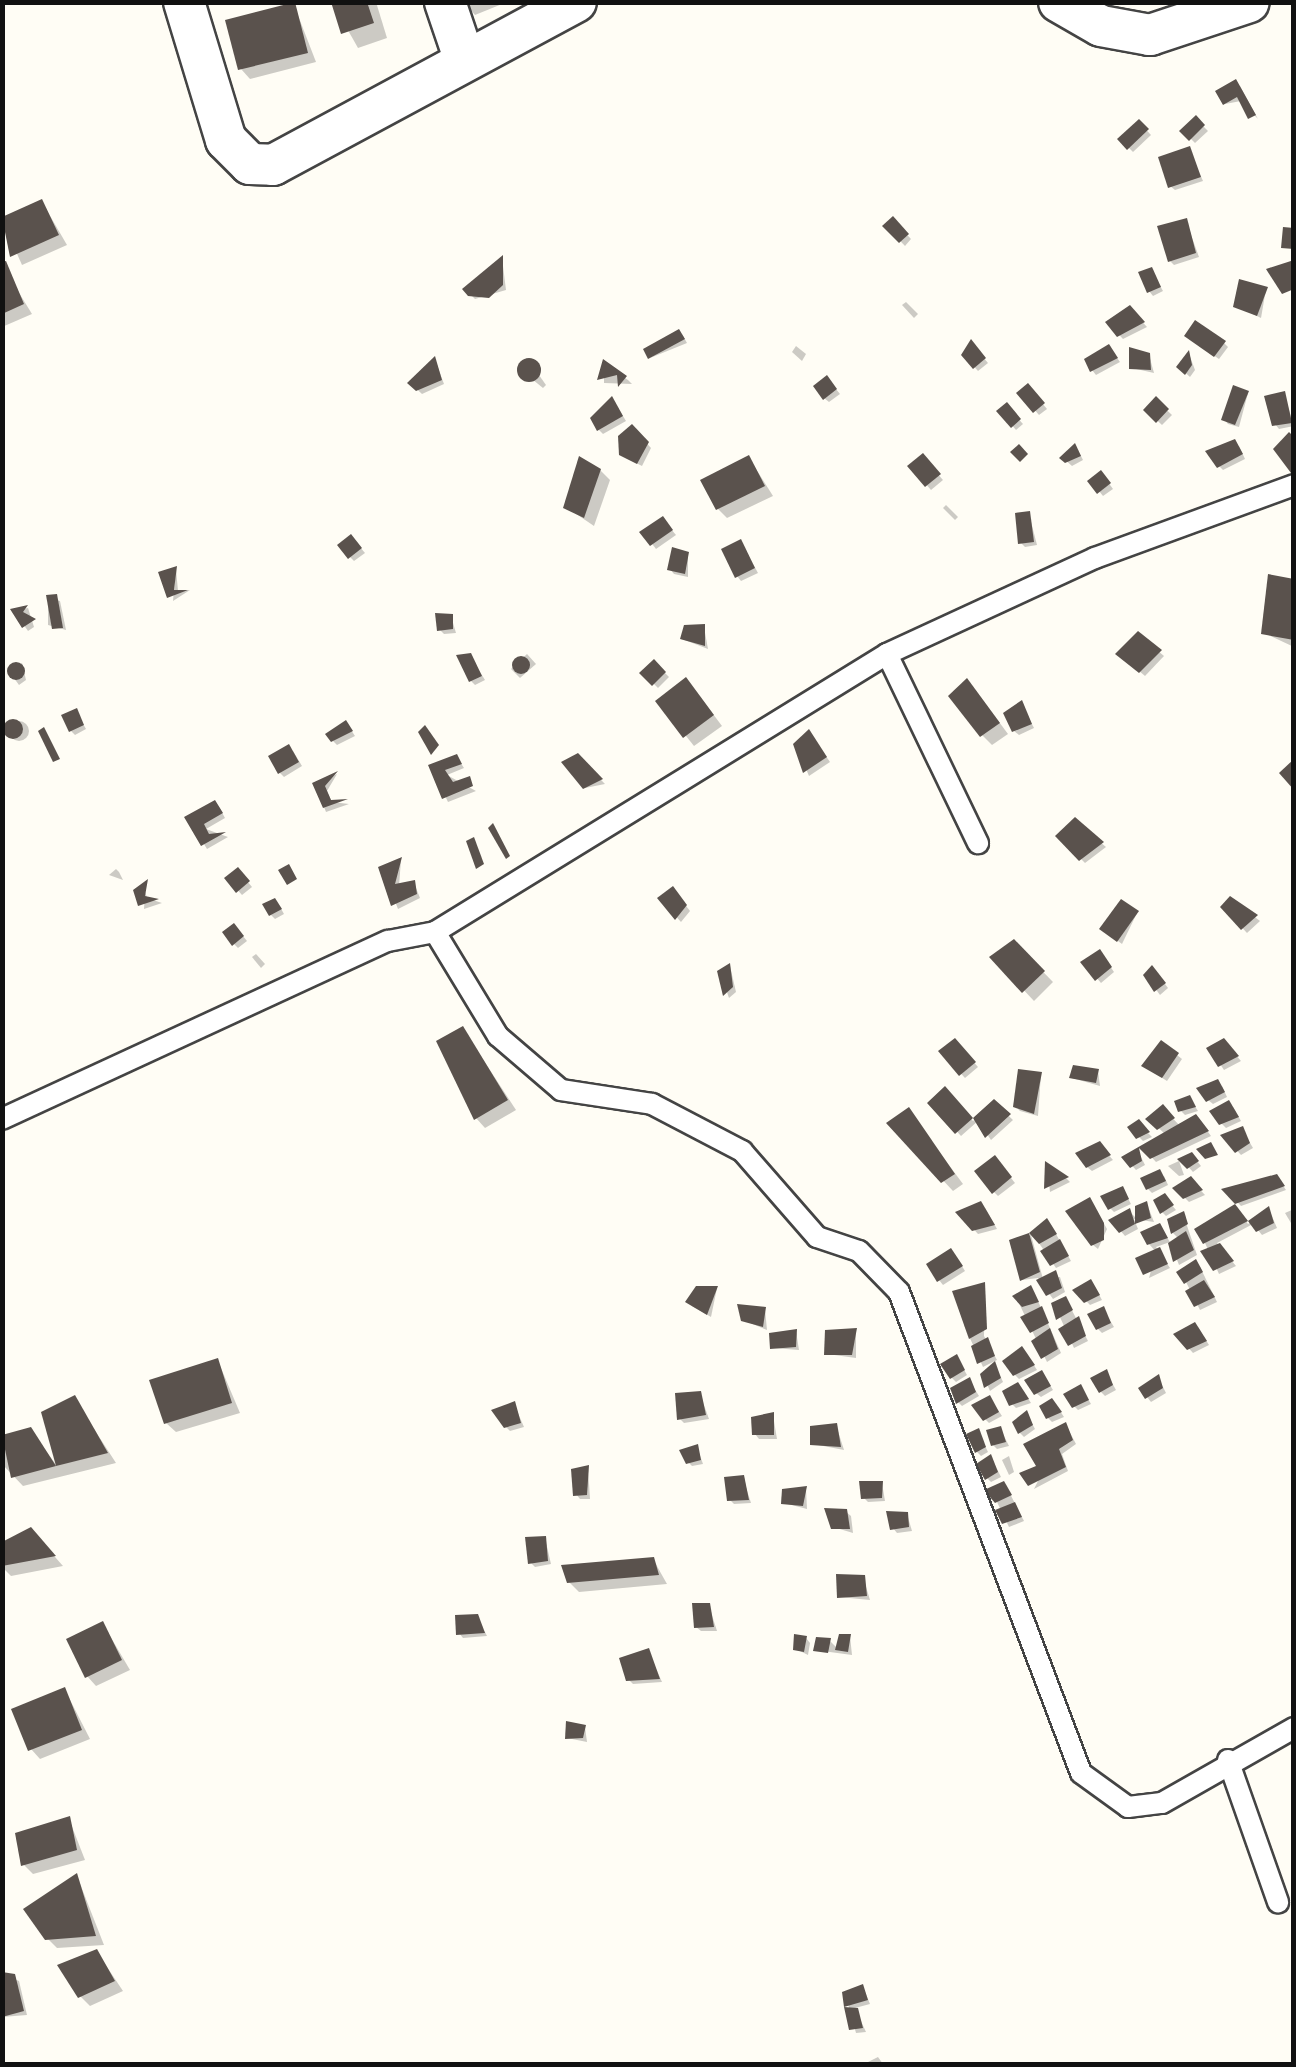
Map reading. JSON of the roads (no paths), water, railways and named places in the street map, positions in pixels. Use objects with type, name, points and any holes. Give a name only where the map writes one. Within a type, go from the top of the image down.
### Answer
[{"type":"street","points":[[184,2],[226,140],[250,164],[272,165],[464,58],[576,2]]},
{"type":"street","points":[[445,2],[464,58]]},
{"type":"street","points":[[1059,2],[1100,26],[1150,34],[1249,2]]},
{"type":"lane","points":[[2,1118],[388,941],[435,932],[887,654],[1095,558],[1294,485]]},
{"type":"lane","points":[[887,654],[978,843]]},
{"type":"lane","points":[[435,932],[498,1036],[561,1090],[652,1104],[742,1151],[818,1237],[859,1250],[899,1292],[1080,1774],[1128,1807],[1162,1802],[1228,1760],[1294,1728]]},
{"type":"lane","points":[[1228,1760],[1278,1902]]}]
